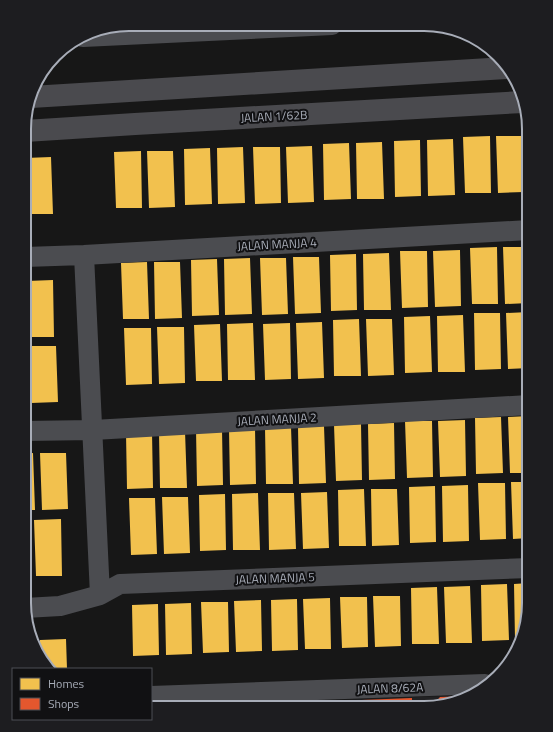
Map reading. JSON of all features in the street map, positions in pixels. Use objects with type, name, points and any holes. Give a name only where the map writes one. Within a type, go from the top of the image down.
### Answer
[{"type":"main road","points":[[37,97],[501,68]]},
{"type":"main road","name":"JALAN 1/62B","points":[[31,131],[518,102]]},
{"type":"street","points":[[97,36],[208,31]]},
{"type":"street","name":"JALAN MANJA 4","points":[[31,257],[522,230]]},
{"type":"street","points":[[84,255],[100,595]]},
{"type":"street","name":"JALAN MANJA 2","points":[[31,431],[93,430],[522,404]]},
{"type":"street","name":"JALAN MANJA 5","points":[[31,608],[60,606],[100,595],[120,584],[522,568]]},
{"type":"street","name":"JALAN 8/62A","points":[[152,696],[190,701],[477,684]]},
{"type":"shaded area","points":[[456,696],[424,701],[312,701]]},
{"type":"building: Homes","points":[[490,136],[491,193],[465,193],[463,137]]},
{"type":"building: Homes","points":[[496,136],[522,136],[522,192],[498,193]]},
{"type":"building: Homes","points":[[453,139],[455,195],[428,196],[427,140]]},
{"type":"building: Homes","points":[[420,140],[421,196],[395,197],[394,141]]},
{"type":"building: Homes","points":[[382,142],[384,199],[357,199],[356,143]]},
{"type":"building: Homes","points":[[349,143],[351,199],[324,200],[323,144]]},
{"type":"building: Homes","points":[[312,146],[314,202],[288,203],[286,147]]},
{"type":"building: Homes","points":[[243,147],[245,203],[218,204],[217,148]]},
{"type":"building: Homes","points":[[253,147],[280,147],[281,203],[255,204]]},
{"type":"building: Homes","points":[[210,148],[212,204],[185,205],[184,149]]},
{"type":"building: Homes","points":[[141,151],[142,208],[116,208],[114,152]]},
{"type":"building: Homes","points":[[147,151],[173,151],[175,207],[149,208]]},
{"type":"building: Homes","points":[[51,157],[53,214],[31,214],[31,158]]},
{"type":"building: Homes","points":[[497,247],[498,304],[472,304],[470,248]]},
{"type":"building: Homes","points":[[503,247],[522,247],[522,303],[505,304]]},
{"type":"building: Homes","points":[[460,250],[461,306],[435,307],[433,251]]},
{"type":"building: Homes","points":[[400,251],[427,251],[428,307],[402,308]]},
{"type":"building: Homes","points":[[389,253],[391,310],[364,310],[363,254]]},
{"type":"building: Homes","points":[[356,254],[357,310],[331,311],[330,255]]},
{"type":"building: Homes","points":[[293,257],[319,257],[321,313],[295,314]]},
{"type":"building: Homes","points":[[250,258],[252,314],[225,315],[224,259]]},
{"type":"building: Homes","points":[[260,258],[286,258],[288,314],[262,315]]},
{"type":"building: Homes","points":[[217,259],[219,315],[192,316],[191,260]]},
{"type":"building: Homes","points":[[147,262],[149,319],[123,319],[121,263]]},
{"type":"building: Homes","points":[[154,262],[180,262],[182,318],[155,319]]},
{"type":"building: Homes","points":[[53,280],[54,337],[31,337],[31,281]]},
{"type":"building: Homes","points":[[522,312],[522,368],[508,369],[506,313]]},
{"type":"building: Homes","points":[[474,313],[500,313],[501,369],[475,370]]},
{"type":"building: Homes","points":[[463,315],[465,372],[438,372],[437,316]]},
{"type":"building: Homes","points":[[430,316],[432,372],[405,373],[404,317]]},
{"type":"building: Homes","points":[[359,319],[361,376],[334,376],[333,320]]},
{"type":"building: Homes","points":[[366,319],[392,319],[394,375],[368,376]]},
{"type":"building: Homes","points":[[322,322],[324,378],[298,379],[296,323]]},
{"type":"building: Homes","points":[[253,323],[255,380],[228,380],[227,324]]},
{"type":"building: Homes","points":[[290,323],[291,379],[265,380],[263,324]]},
{"type":"building: Homes","points":[[220,324],[222,381],[196,381],[194,325]]},
{"type":"building: Homes","points":[[157,327],[184,327],[185,383],[159,384]]},
{"type":"building: Homes","points":[[124,328],[151,328],[152,384],[126,385]]},
{"type":"building: Homes","points":[[31,346],[56,346],[58,402],[31,403]]},
{"type":"building: Homes","points":[[522,416],[522,473],[510,473],[508,417]]},
{"type":"building: Homes","points":[[501,417],[503,473],[476,474],[475,418]]},
{"type":"building: Homes","points":[[465,420],[466,476],[440,477],[438,421]]},
{"type":"building: Homes","points":[[405,421],[432,421],[433,477],[407,478]]},
{"type":"building: Homes","points":[[394,423],[395,479],[369,480],[368,424]]},
{"type":"building: Homes","points":[[361,424],[362,480],[336,481],[334,425]]},
{"type":"building: Homes","points":[[324,426],[326,483],[299,484],[298,427]]},
{"type":"building: Homes","points":[[291,427],[293,484],[266,484],[265,428]]},
{"type":"building: Homes","points":[[255,428],[256,484],[230,485],[229,429]]},
{"type":"building: Homes","points":[[196,429],[222,429],[223,485],[197,486]]},
{"type":"building: Homes","points":[[185,431],[187,488],[160,488],[159,432]]},
{"type":"building: Homes","points":[[152,432],[153,488],[127,489],[126,433]]},
{"type":"building: Homes","points":[[31,453],[33,453],[35,510],[31,510]]},
{"type":"building: Homes","points":[[40,453],[66,453],[68,509],[42,510]]},
{"type":"building: Homes","points":[[511,482],[522,482],[522,538],[513,539]]},
{"type":"building: Homes","points":[[478,483],[505,483],[506,539],[480,540]]},
{"type":"building: Homes","points":[[468,485],[469,541],[443,542],[442,486]]},
{"type":"building: Homes","points":[[435,486],[436,542],[410,543],[409,487]]},
{"type":"building: Homes","points":[[364,489],[366,546],[339,546],[338,490]]},
{"type":"building: Homes","points":[[371,489],[397,489],[399,545],[372,546]]},
{"type":"building: Homes","points":[[327,492],[329,548],[303,549],[301,493]]},
{"type":"building: Homes","points":[[258,493],[260,550],[233,550],[232,494]]},
{"type":"building: Homes","points":[[268,493],[294,493],[296,549],[269,550]]},
{"type":"building: Homes","points":[[225,494],[226,550],[200,551],[199,495]]},
{"type":"building: Homes","points":[[162,497],[188,497],[190,553],[164,554]]},
{"type":"building: Homes","points":[[129,498],[155,498],[157,554],[131,555]]},
{"type":"building: Homes","points":[[61,519],[62,576],[36,576],[34,520]]},
{"type":"building: Homes","points":[[522,583],[522,609],[515,639],[514,584]]},
{"type":"building: Homes","points":[[507,584],[509,640],[482,641],[481,585]]},
{"type":"building: Homes","points":[[470,586],[472,643],[446,643],[444,587]]},
{"type":"building: Homes","points":[[437,587],[439,644],[412,644],[411,588]]},
{"type":"building: Homes","points":[[373,596],[400,596],[401,646],[375,647]]},
{"type":"building: Homes","points":[[340,597],[367,597],[368,647],[342,648]]},
{"type":"building: Homes","points":[[330,598],[331,649],[305,649],[303,599]]},
{"type":"building: Homes","points":[[297,599],[298,650],[272,651],[271,600]]},
{"type":"building: Homes","points":[[261,600],[262,651],[236,652],[234,601]]},
{"type":"building: Homes","points":[[201,602],[228,602],[229,652],[203,653]]},
{"type":"building: Homes","points":[[191,603],[192,654],[166,655],[165,604]]},
{"type":"building: Homes","points":[[158,604],[159,655],[133,656],[132,605]]},
{"type":"building: Homes","points":[[66,639],[67,668],[56,668],[51,663],[41,646],[40,640]]},
{"type":"building: Shops","points":[[440,697],[453,697],[437,700]]},
{"type":"building: Shops","points":[[412,698],[412,701],[336,701]]}]
